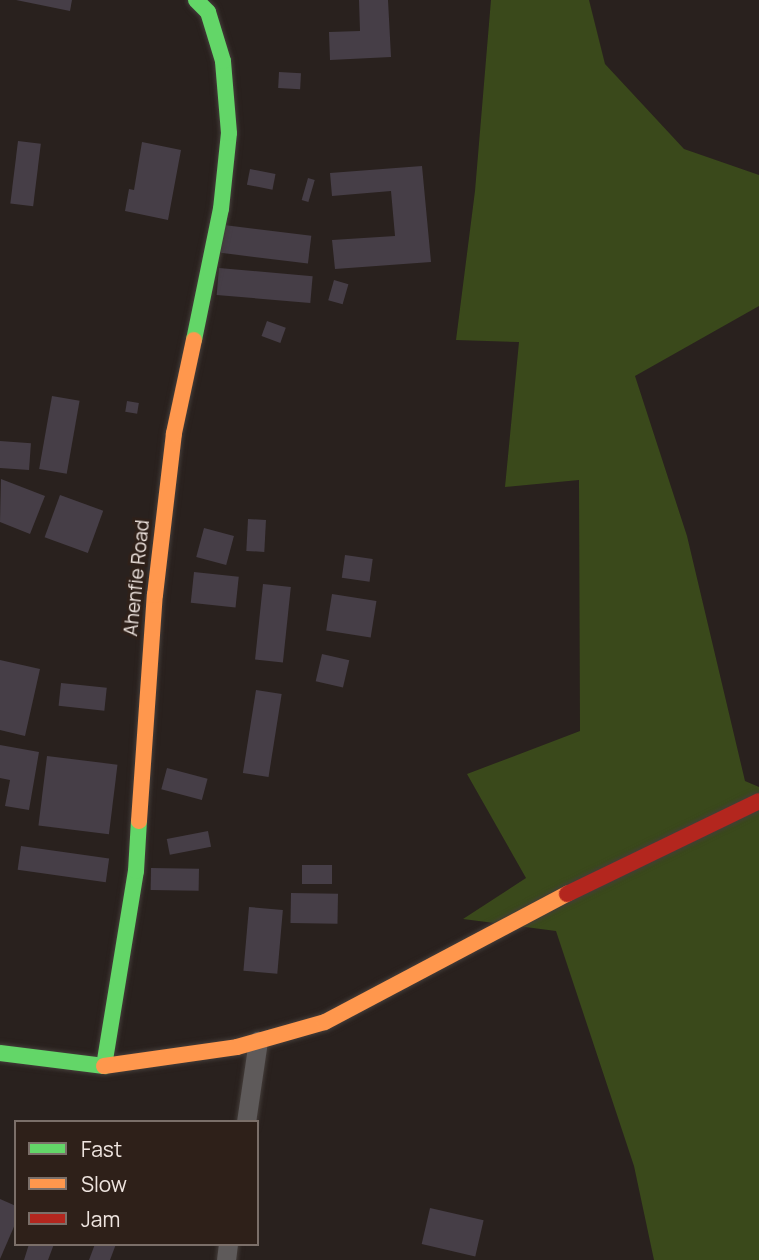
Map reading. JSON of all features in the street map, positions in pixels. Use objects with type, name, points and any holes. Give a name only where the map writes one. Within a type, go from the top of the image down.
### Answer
[{"type":"street","name":"Ahenfie Road","points":[[104,1066],[136,871],[155,595],[174,433],[221,209],[229,133],[223,61],[208,12],[196,0]]},
{"type":"street","points":[[0,1053],[104,1066],[237,1047],[326,1022],[593,880],[759,801]]},
{"type":"street","points":[[246,1120],[258,1041]]},
{"type":"green space","points":[[491,0],[589,0],[605,64],[684,149],[759,175],[759,306],[635,376],[687,536],[745,781],[759,787],[759,1260],[654,1260],[634,1166],[556,931],[463,919],[526,878],[467,774],[580,731],[579,480],[505,487],[519,342],[456,340],[475,191]]},
{"type":"building","points":[[16,0],[72,0],[70,11]]},
{"type":"building","points":[[359,0],[388,0],[391,57],[330,60],[329,32],[360,31]]},
{"type":"building","points":[[279,72],[301,73],[300,89],[278,88]]},
{"type":"building","points":[[18,141],[41,144],[33,206],[10,204]]},
{"type":"building","points":[[142,142],[181,150],[168,220],[125,211],[129,189],[134,190]]},
{"type":"building","points":[[422,166],[431,262],[335,269],[332,240],[395,236],[391,191],[332,196],[330,173]]},
{"type":"building","points":[[250,169],[276,174],[272,190],[247,185]]},
{"type":"building","points":[[308,178],[315,180],[308,202],[302,200]]},
{"type":"building","points":[[224,225],[311,236],[308,264],[221,253]]},
{"type":"building","points":[[219,268],[313,276],[310,303],[217,295]]},
{"type":"building","points":[[334,280],[348,284],[343,304],[328,300]]},
{"type":"building","points":[[267,321],[286,328],[280,343],[262,336]]},
{"type":"building","points":[[52,396],[80,401],[67,474],[39,469]]},
{"type":"building","points":[[127,401],[139,403],[137,414],[125,412]]},
{"type":"building","points":[[0,441],[31,443],[29,470],[0,468]]},
{"type":"building","points":[[1,479],[45,496],[30,534],[0,522]]},
{"type":"building","points":[[60,495],[103,511],[88,553],[45,537]]},
{"type":"building","points":[[248,519],[266,520],[264,552],[246,551]]},
{"type":"building","points":[[204,528],[234,536],[226,565],[196,557]]},
{"type":"building","points":[[345,555],[373,559],[370,582],[342,578]]},
{"type":"building","points":[[194,572],[239,577],[236,608],[191,603]]},
{"type":"building","points":[[263,584],[291,587],[283,663],[255,660]]},
{"type":"building","points":[[332,594],[376,601],[371,638],[326,631]]},
{"type":"building","points":[[322,654],[349,660],[343,688],[316,681]]},
{"type":"building","points":[[0,660],[40,669],[25,736],[0,730]]},
{"type":"building","points":[[61,683],[107,688],[104,711],[59,706]]},
{"type":"building","points":[[256,690],[282,694],[269,777],[243,773]]},
{"type":"building","points":[[0,745],[39,752],[29,810],[5,806],[10,780],[0,778]]},
{"type":"building","points":[[47,756],[117,765],[109,834],[38,825]]},
{"type":"building","points":[[167,768],[208,779],[202,800],[161,789]]},
{"type":"building","points":[[208,831],[211,847],[170,855],[167,839]]},
{"type":"building","points":[[21,846],[109,858],[106,882],[18,870]]},
{"type":"building","points":[[302,865],[332,865],[332,884],[302,884]]},
{"type":"building","points":[[151,868],[199,869],[199,891],[151,890]]},
{"type":"building","points":[[291,893],[338,894],[337,924],[290,923]]},
{"type":"building","points":[[249,907],[283,910],[277,974],[243,971]]},
{"type":"building","points":[[0,1199],[14,1205],[14,1227],[0,1259]]},
{"type":"building","points":[[430,1208],[484,1220],[475,1256],[422,1244]]},
{"type":"building","points":[[28,1246],[53,1246],[48,1260],[24,1260]]},
{"type":"building","points":[[94,1246],[115,1246],[110,1260],[89,1260]]},
{"type":"traffic: fast","points":[[194,340],[221,209],[229,133],[223,61],[208,12],[196,0]]},
{"type":"traffic: fast","points":[[0,1053],[104,1066],[136,871],[139,821]]},
{"type":"traffic: slow","points":[[139,821],[155,595],[174,433],[194,340]]},
{"type":"traffic: slow","points":[[104,1066],[237,1047],[325,1022],[567,894]]},
{"type":"traffic: jam","points":[[567,894],[759,801]]}]
